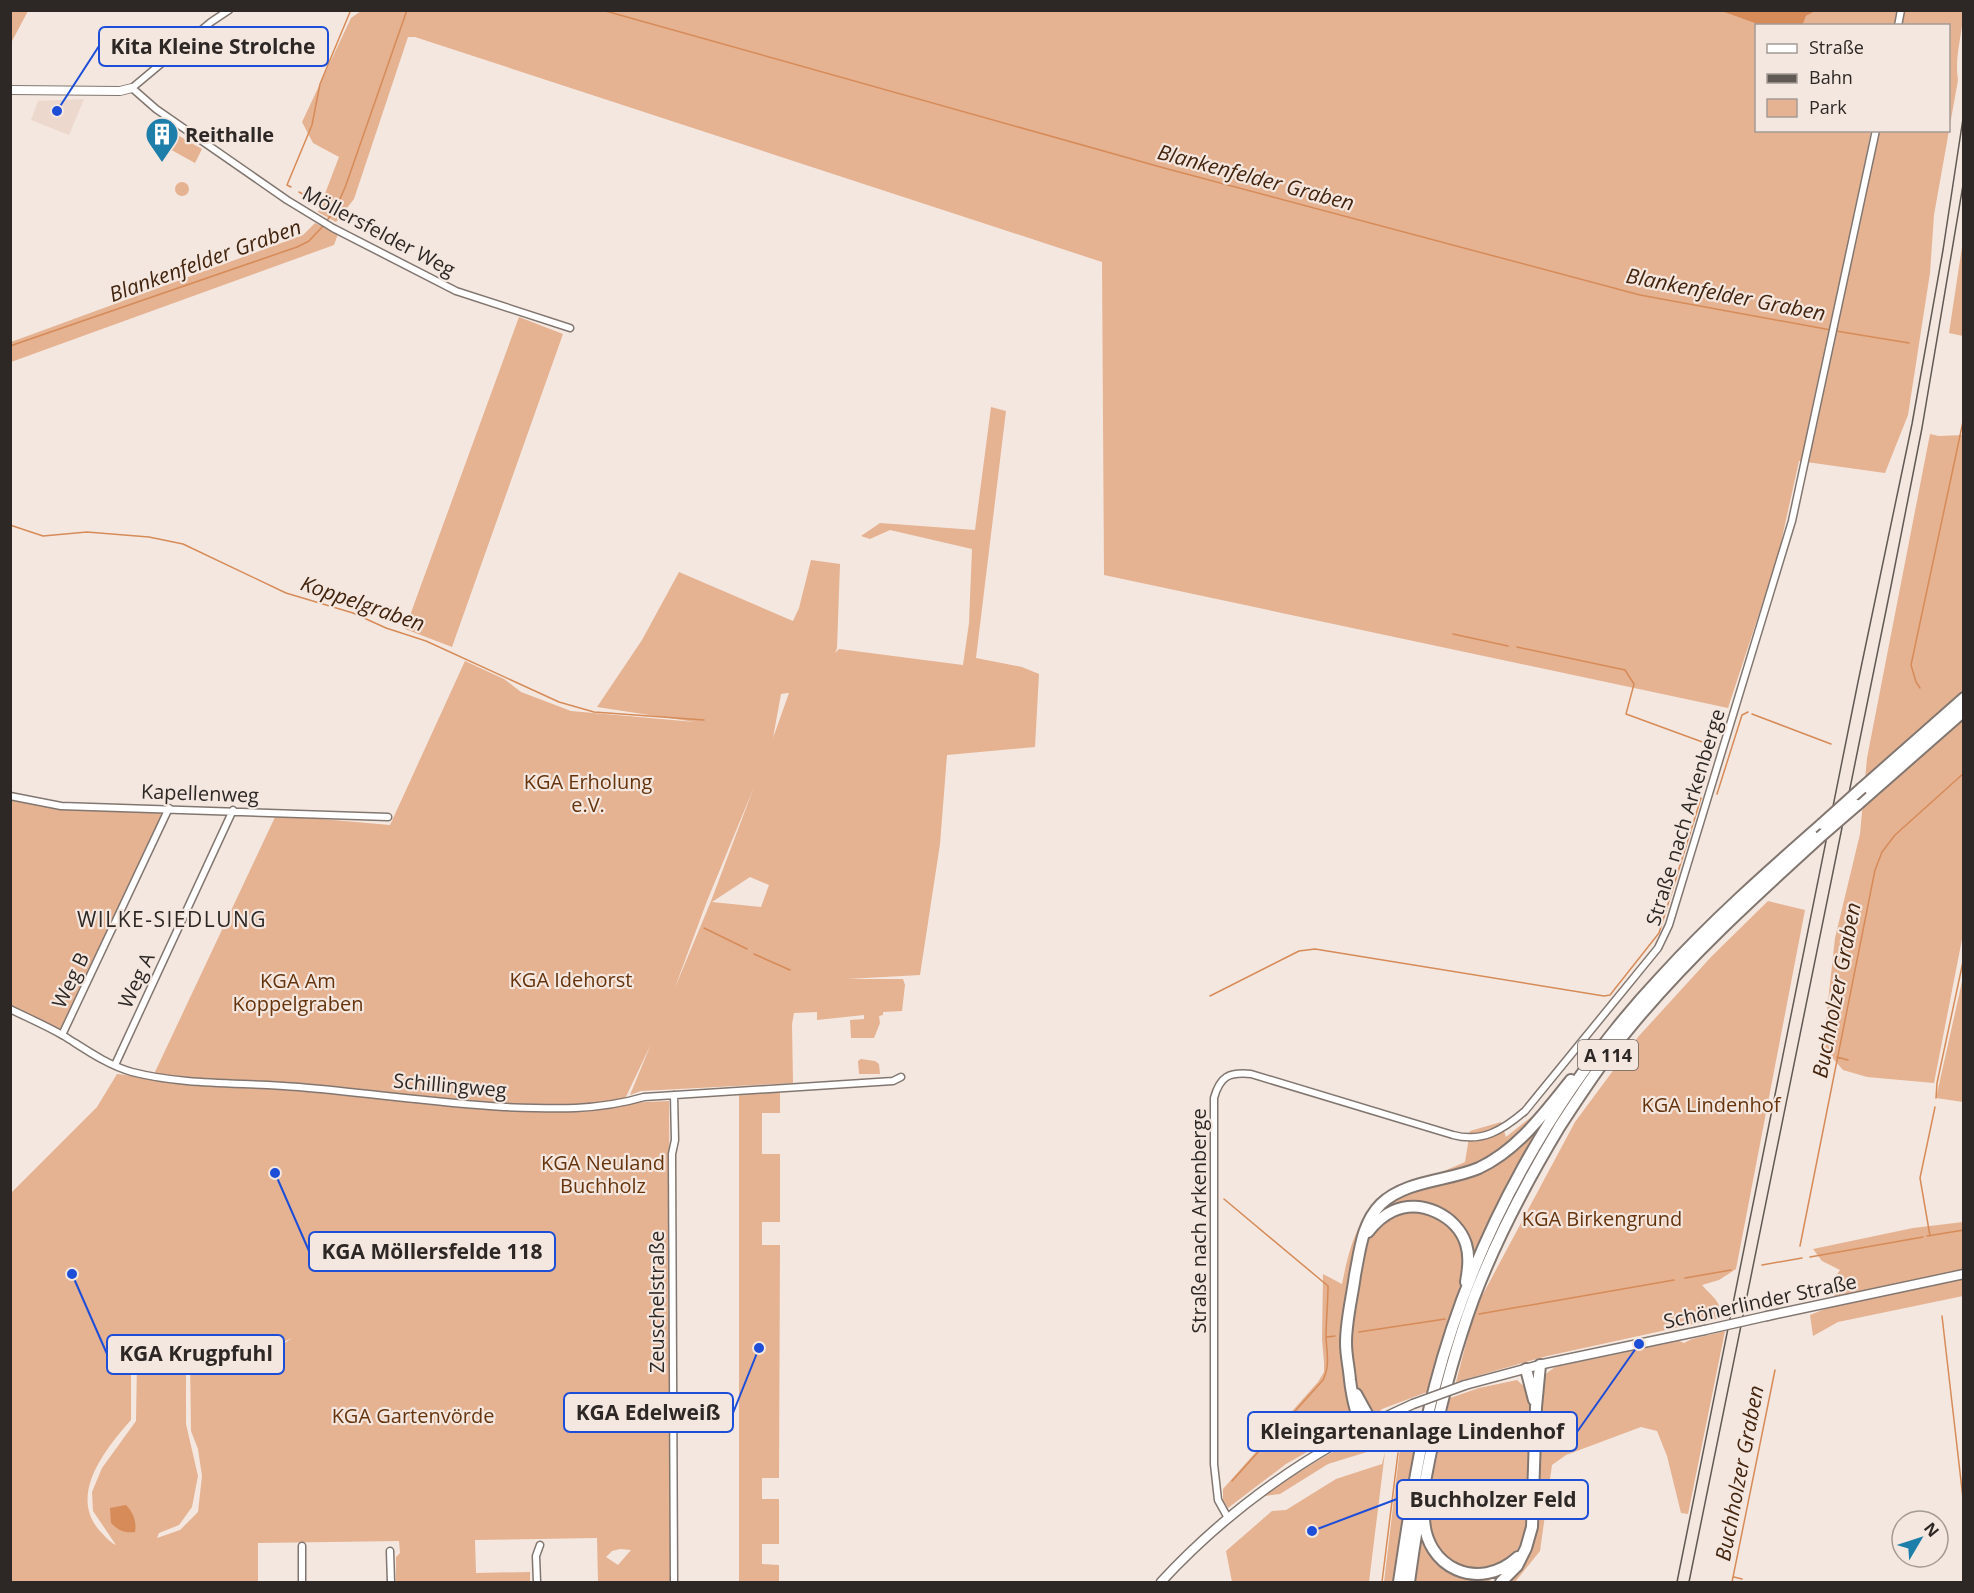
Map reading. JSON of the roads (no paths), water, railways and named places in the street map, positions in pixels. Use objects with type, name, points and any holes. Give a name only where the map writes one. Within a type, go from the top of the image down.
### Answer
[{"type":"highway","name":"A 114","points":[[1399,1582],[1415,1473],[1425,1426],[1448,1343],[1465,1294],[1498,1219],[1538,1144],[1577,1082],[1617,1028],[1660,977],[1702,934],[1748,889],[1964,698]]},
{"type":"highway","name":"A 114","points":[[1409,1582],[1423,1489],[1449,1376],[1473,1301],[1503,1231],[1539,1161],[1596,1072],[1629,1028],[1667,984],[1709,941],[1820,837],[1964,711]]},
{"type":"highway","points":[[1368,1426],[1356,1414],[1346,1343],[1363,1232],[1374,1212],[1396,1194],[1480,1167],[1509,1149],[1543,1114],[1617,1028]]},
{"type":"highway","points":[[1359,1252],[1373,1226],[1392,1211],[1416,1207],[1436,1211],[1455,1225],[1466,1244],[1468,1263],[1465,1294]]},
{"type":"highway","points":[[1501,1582],[1517,1566],[1526,1548],[1532,1527],[1536,1407],[1540,1365]]},
{"type":"highway","points":[[1526,1369],[1536,1407]]},
{"type":"highway","points":[[1423,1489],[1426,1538],[1438,1556],[1453,1568],[1469,1574],[1490,1573],[1507,1565],[1526,1548]]},
{"type":"main road","name":"Schönerlinder Straße","points":[[1161,1582],[1250,1499],[1299,1464],[1413,1404],[1465,1385],[1540,1365],[1964,1274]]},
{"type":"street","points":[[10,90],[122,91],[132,88],[210,22],[229,10]]},
{"type":"street","name":"Möllersfelder Weg","points":[[132,88],[156,109],[333,228],[456,291],[570,328]]},
{"type":"street","name":"Straße nach Arkenberge","points":[[1228,1518],[1218,1500],[1214,1464],[1214,1109],[1217,1088],[1221,1080],[1229,1075],[1251,1074],[1453,1136],[1466,1139],[1479,1138],[1501,1129],[1525,1111],[1662,943],[1784,550],[1876,132]]},
{"type":"street","name":"Kapellenweg","points":[[11,796],[61,806],[388,817]]},
{"type":"street","name":"Weg B","points":[[62,1035],[169,808]]},
{"type":"street","name":"Weg A","points":[[115,1065],[233,810]]},
{"type":"street","name":"Schillingweg","points":[[10,1009],[115,1065],[129,1071],[168,1080],[296,1086],[445,1103],[537,1109],[611,1106],[644,1097],[893,1081],[901,1077]]},
{"type":"street","name":"Zeuschelstraße","points":[[674,1095],[675,1140],[672,1154],[672,1199],[674,1582]]},
{"type":"street","points":[[537,1582],[536,1556],[540,1545]]},
{"type":"street","points":[[302,1546],[303,1582]]},
{"type":"street","points":[[390,1551],[391,1582]]},
{"type":"waterway","name":"Blankenfelder Graben","points":[[326,222],[337,206],[346,185],[407,10]]},
{"type":"waterway","name":"Blankenfelder Graben","points":[[602,10],[1164,168],[1640,295],[1831,330]]},
{"type":"waterway","points":[[291,187],[287,185],[312,125],[320,84],[350,12]]},
{"type":"waterway","points":[[299,192],[317,202]]},
{"type":"waterway","name":"Blankenfelder Graben","points":[[10,346],[297,247],[309,241],[323,226]]},
{"type":"waterway","name":"Blankenfelder Graben","points":[[1836,331],[1909,343]]},
{"type":"waterway","name":"Buchholzer Graben","points":[[1920,688],[1911,665],[1964,417]]},
{"type":"waterway","name":"Koppelgraben","points":[[10,525],[43,536],[87,532],[149,537],[183,544],[286,593],[353,613],[386,628],[426,641],[559,702],[594,712],[704,720]]},
{"type":"waterway","points":[[1453,634],[1508,646]]},
{"type":"waterway","points":[[1517,647],[1625,670],[1634,684],[1626,714],[1716,747]]},
{"type":"waterway","points":[[1717,794],[1742,715],[1748,712]]},
{"type":"waterway","points":[[1752,714],[1831,744]]},
{"type":"waterway","name":"Buchholzer Graben","points":[[1800,1246],[1875,870],[1882,852],[1895,835],[1964,773]]},
{"type":"waterway","points":[[1210,996],[1299,951],[1315,949],[1604,996],[1610,995],[1659,933],[1701,798]]},
{"type":"waterway","points":[[704,928],[747,949]]},
{"type":"waterway","points":[[754,954],[790,970]]},
{"type":"waterway","points":[[1936,1098],[1937,1083],[1964,957]]},
{"type":"waterway","points":[[1837,1057],[1848,1060]]},
{"type":"waterway","points":[[1930,1236],[1920,1178],[1935,1107]]},
{"type":"waterway","points":[[1224,1199],[1328,1286],[1327,1365],[1323,1380],[1232,1481]]},
{"type":"waterway","points":[[1927,1236],[1964,1230]]},
{"type":"waterway","points":[[1810,1257],[1923,1237]]},
{"type":"waterway","points":[[1762,1265],[1802,1258]]},
{"type":"waterway","points":[[1685,1278],[1731,1270]]},
{"type":"waterway","points":[[1479,1314],[1674,1280]]},
{"type":"waterway","points":[[1942,1316],[1964,1507]]},
{"type":"waterway","points":[[1359,1332],[1445,1319]]},
{"type":"waterway","points":[[1327,1337],[1335,1336]]},
{"type":"waterway","name":"Buchholzer Graben","points":[[1732,1582],[1775,1370]]},
{"type":"waterway","points":[[1382,1582],[1398,1453]]},
{"type":"waterway","points":[[1734,1577],[1742,1579]]},
{"type":"tram line","points":[[1677,1582],[1912,424],[1943,250],[1964,112]]},
{"type":"railway","points":[[1689,1582],[1922,428],[1964,179]]},
{"type":"place","name":"Kita Kleine Strolche","points":[[57,111]]},
{"type":"place","name":"Reithalle","points":[[162,163]]},
{"type":"place","name":"KGA Möllersfelde 118","points":[[275,1173]]},
{"type":"place","name":"KGA Krugpfuhl","points":[[72,1274]]},
{"type":"place","name":"Kleingartenanlage Lindenhof","points":[[1639,1344]]},
{"type":"place","name":"KGA Edelweiß","points":[[759,1348]]},
{"type":"place","name":"Buchholzer Feld","points":[[1312,1531]]},
{"type":"district","name":"WILKE-SIEDLUNG","points":[[172,919]]},
{"type":"park label","name":"KGA Erholung e.V.","points":[[588,792]]},
{"type":"park label","name":"KGA Idehorst","points":[[571,979]]},
{"type":"park label","name":"KGA Am Koppelgraben","points":[[298,992]]},
{"type":"park label","name":"KGA Lindenhof","points":[[1711,1104]]},
{"type":"park label","name":"KGA Neuland Buchholz","points":[[603,1174]]},
{"type":"park label","name":"KGA Birkengrund","points":[[1602,1218]]},
{"type":"park label","name":"KGA Gartenvörde","points":[[413,1415]]}]
